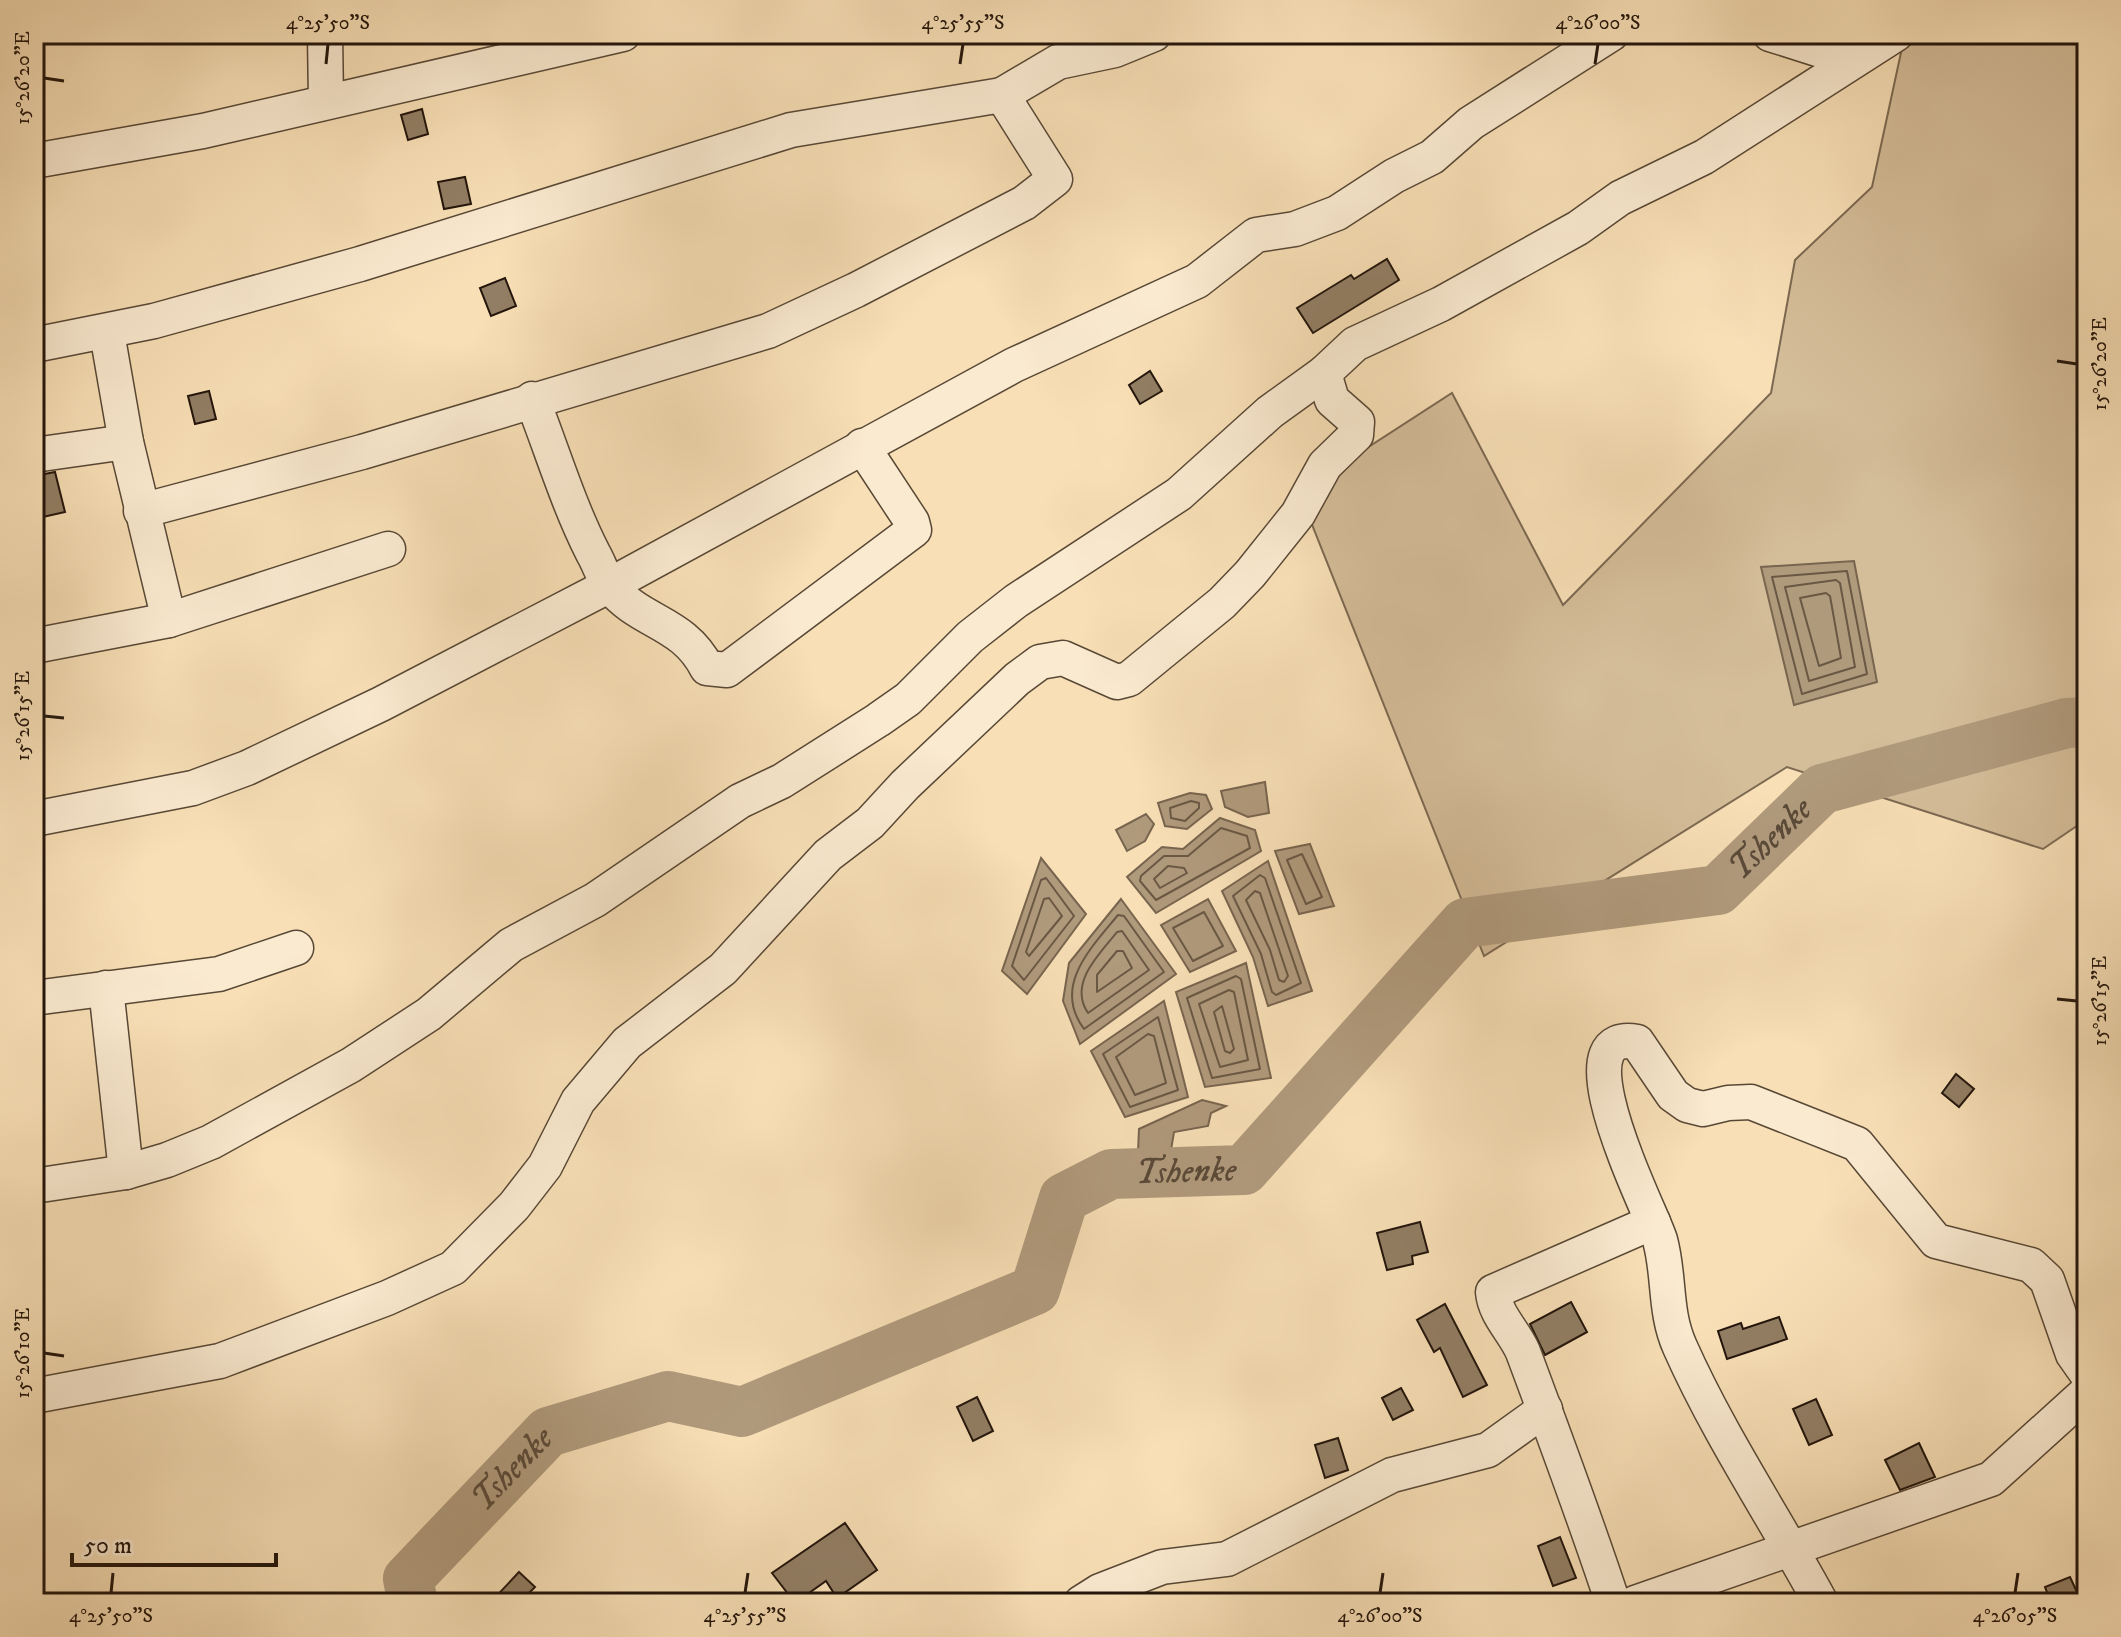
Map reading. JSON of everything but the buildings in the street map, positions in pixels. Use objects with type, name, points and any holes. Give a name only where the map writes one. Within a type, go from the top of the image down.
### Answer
[{"type":"street","points":[[325,34],[326,102]]},
{"type":"street","points":[[34,161],[203,131],[623,34]]},
{"type":"street","points":[[34,345],[107,333],[360,264],[791,130],[1002,95],[1058,62],[1115,50],[1154,34]]},
{"type":"street","points":[[34,819],[193,788],[247,768],[381,704],[610,585],[1014,365],[1197,281],[1256,235],[1295,229],[1337,213],[1394,176],[1432,157],[1471,123],[1611,34]]},
{"type":"street","points":[[1770,34],[1852,60]]},
{"type":"street","points":[[34,1186],[126,1172],[167,1160],[211,1142],[351,1065],[429,1014],[511,945],[604,894],[740,801],[782,781],[908,699],[970,637],[1016,601],[1179,494],[1270,412],[1324,373],[1355,344],[1441,304],[1578,228],[1620,198],[1704,157],[1896,34]]},
{"type":"street","points":[[141,511],[362,452],[532,399],[629,375],[768,331],[856,290],[1024,203],[1055,179],[1002,95]]},
{"type":"street","points":[[107,333],[126,442],[169,620]]},
{"type":"street","points":[[34,1396],[220,1361],[411,1289],[453,1268],[514,1206],[545,1166],[578,1101],[617,1054],[723,969],[828,855],[870,823],[1017,679],[1040,662],[1063,658],[1117,682],[1129,679],[1222,603],[1285,532],[1325,465],[1356,435],[1357,422],[1332,400],[1324,373]]},
{"type":"street","points":[[532,399],[581,529],[610,585],[653,619],[686,637],[696,647],[707,668],[727,670],[914,530],[912,522],[862,446]]},
{"type":"street","points":[[34,455],[126,442]]},
{"type":"street","points":[[34,646],[169,620],[388,549]]},
{"type":"street","points":[[34,998],[219,974],[296,948]]},
{"type":"street","points":[[106,988],[126,1172]]},
{"type":"street","points":[[1821,1603],[1679,1345],[1669,1320],[1661,1240],[1618,1141],[1603,1067],[1607,1054],[1628,1040],[1637,1042],[1673,1095],[1687,1105],[1703,1109],[1751,1102],[1857,1144],[1876,1163],[1936,1241],[2031,1265],[2047,1280],[2073,1354],[2087,1374]]},
{"type":"street","points":[[1613,1603],[1545,1409],[1518,1340],[1494,1304],[1493,1292],[1653,1222]]},
{"type":"street","points":[[1635,1603],[1991,1479],[2087,1392]]},
{"type":"street","points":[[1081,1603],[1100,1591],[1162,1567],[1227,1559],[1392,1475],[1488,1450],[1545,1409]]},
{"type":"shaded area","points":[[1905,34],[2087,34],[2087,819],[2043,849],[1787,767],[1484,956],[1299,492],[1452,393],[1563,605],[1771,393],[1795,260],[1872,187]]},
{"type":"water","points":[[1854,561],[1877,682],[1794,705],[1761,567]]},
{"type":"water","points":[[1265,782],[1269,813],[1248,817],[1225,807],[1221,791]]},
{"type":"water","points":[[1190,793],[1206,795],[1212,809],[1187,829],[1165,826],[1158,803]]},
{"type":"water","points":[[1146,814],[1154,824],[1145,841],[1127,851],[1116,830]]},
{"type":"water","points":[[1220,818],[1255,830],[1261,851],[1156,913],[1127,877],[1162,847],[1183,849]]},
{"type":"water","points":[[1310,844],[1334,906],[1299,914],[1275,851]]},
{"type":"water","points":[[1041,858],[1086,914],[1027,994],[1002,971]]},
{"type":"water","points":[[1268,861],[1312,991],[1268,1006],[1253,957],[1222,891]]},
{"type":"water","points":[[1121,899],[1176,974],[1080,1044],[1063,1001],[1069,963]]},
{"type":"water","points":[[1208,899],[1236,951],[1190,972],[1161,925]]},
{"type":"water","points":[[1246,963],[1271,1078],[1205,1087],[1176,992]]},
{"type":"water","points":[[1164,1001],[1188,1097],[1125,1117],[1091,1051]]},
{"type":"water","points":[[1202,1100],[1226,1106],[1211,1113],[1208,1126],[1174,1132],[1170,1156],[1138,1152],[1139,1129]]},
{"type":"waterway","name":"Tshenke","points":[[413,1603],[408,1579],[548,1432],[668,1396],[742,1412],[1035,1290],[1064,1198],[1111,1174],[1244,1170],[1465,923],[1718,890],[1822,789],[2067,723],[2087,722]]}]
